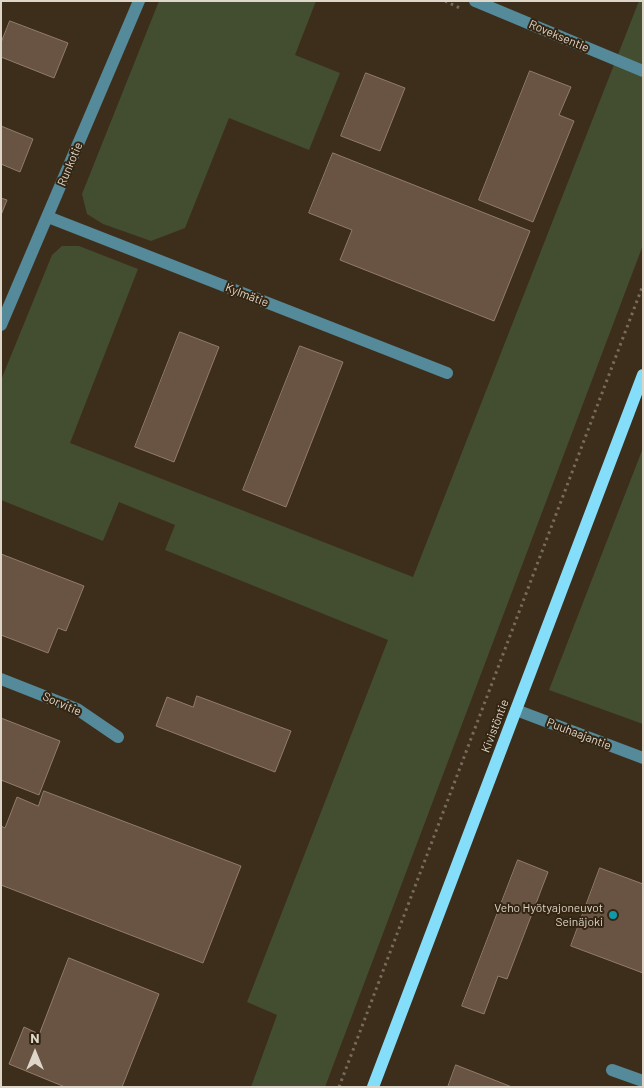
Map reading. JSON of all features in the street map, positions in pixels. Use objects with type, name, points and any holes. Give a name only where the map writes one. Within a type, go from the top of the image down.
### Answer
[{"type":"main road","name":"Kivistöntie","points":[[373,1087],[643,375]]},
{"type":"street","name":"Runkotie","points":[[1,325],[138,1]]},
{"type":"street","name":"Roveksentie","points":[[475,1],[643,71]]},
{"type":"street","name":"Kylmätie","points":[[48,217],[447,372]]},
{"type":"street","name":"Sorvitie","points":[[1,679],[77,709],[118,737]]},
{"type":"street","name":"Puuhaajantie","points":[[516,710],[643,758]]},
{"type":"street","points":[[612,1070],[643,1081]]},
{"type":"path","points":[[339,1087],[643,285]]},
{"type":"green space","points":[[159,1],[316,1],[295,55],[340,73],[309,150],[229,118],[185,228],[151,241],[103,224],[87,214],[82,194]]},
{"type":"green space","points":[[639,1],[643,1],[643,245],[325,1087],[251,1087],[277,1015],[247,1002],[388,640],[165,550],[175,525],[119,502],[103,541],[1,500],[1,380],[52,255],[62,246],[79,246],[138,269],[70,443],[413,577]]},
{"type":"green space","points":[[643,448],[643,724],[549,690]]},
{"type":"building","points":[[10,21],[68,43],[54,78],[1,57],[1,43]]},
{"type":"building","points":[[530,71],[571,87],[559,115],[574,121],[533,222],[479,200]]},
{"type":"building","points":[[366,73],[405,88],[380,151],[341,136]]},
{"type":"building","points":[[1,126],[33,139],[20,172],[1,164]]},
{"type":"building","points":[[333,153],[530,231],[494,321],[340,260],[352,230],[309,213]]},
{"type":"building","points":[[1,198],[7,200],[1,215]]},
{"type":"building","points":[[180,332],[219,347],[174,462],[135,447]]},
{"type":"building","points":[[300,346],[343,362],[286,507],[243,490]]},
{"type":"building","points":[[1,554],[84,586],[66,631],[58,628],[48,653],[1,635]]},
{"type":"building","points":[[197,696],[291,731],[275,772],[156,726],[167,697],[193,707]]},
{"type":"building","points":[[1,718],[60,741],[39,795],[1,780]]},
{"type":"building","points":[[44,791],[241,866],[203,963],[1,885],[1,826],[5,828],[17,797],[38,806]]},
{"type":"building","points":[[518,860],[548,872],[507,979],[498,976],[484,1014],[462,1006]]},
{"type":"building","name":"Veho Hyötyajoneuvot Seinäjoki","points":[[600,868],[643,884],[643,973],[571,946]]},
{"type":"building","points":[[69,958],[159,994],[122,1087],[65,1087],[9,1064],[24,1027],[39,1034]]},
{"type":"building","points":[[456,1065],[512,1087],[448,1087]]},
{"type":"place","name":"Veho Hyötyajoneuvot Seinäjoki","points":[[613,915]]}]
